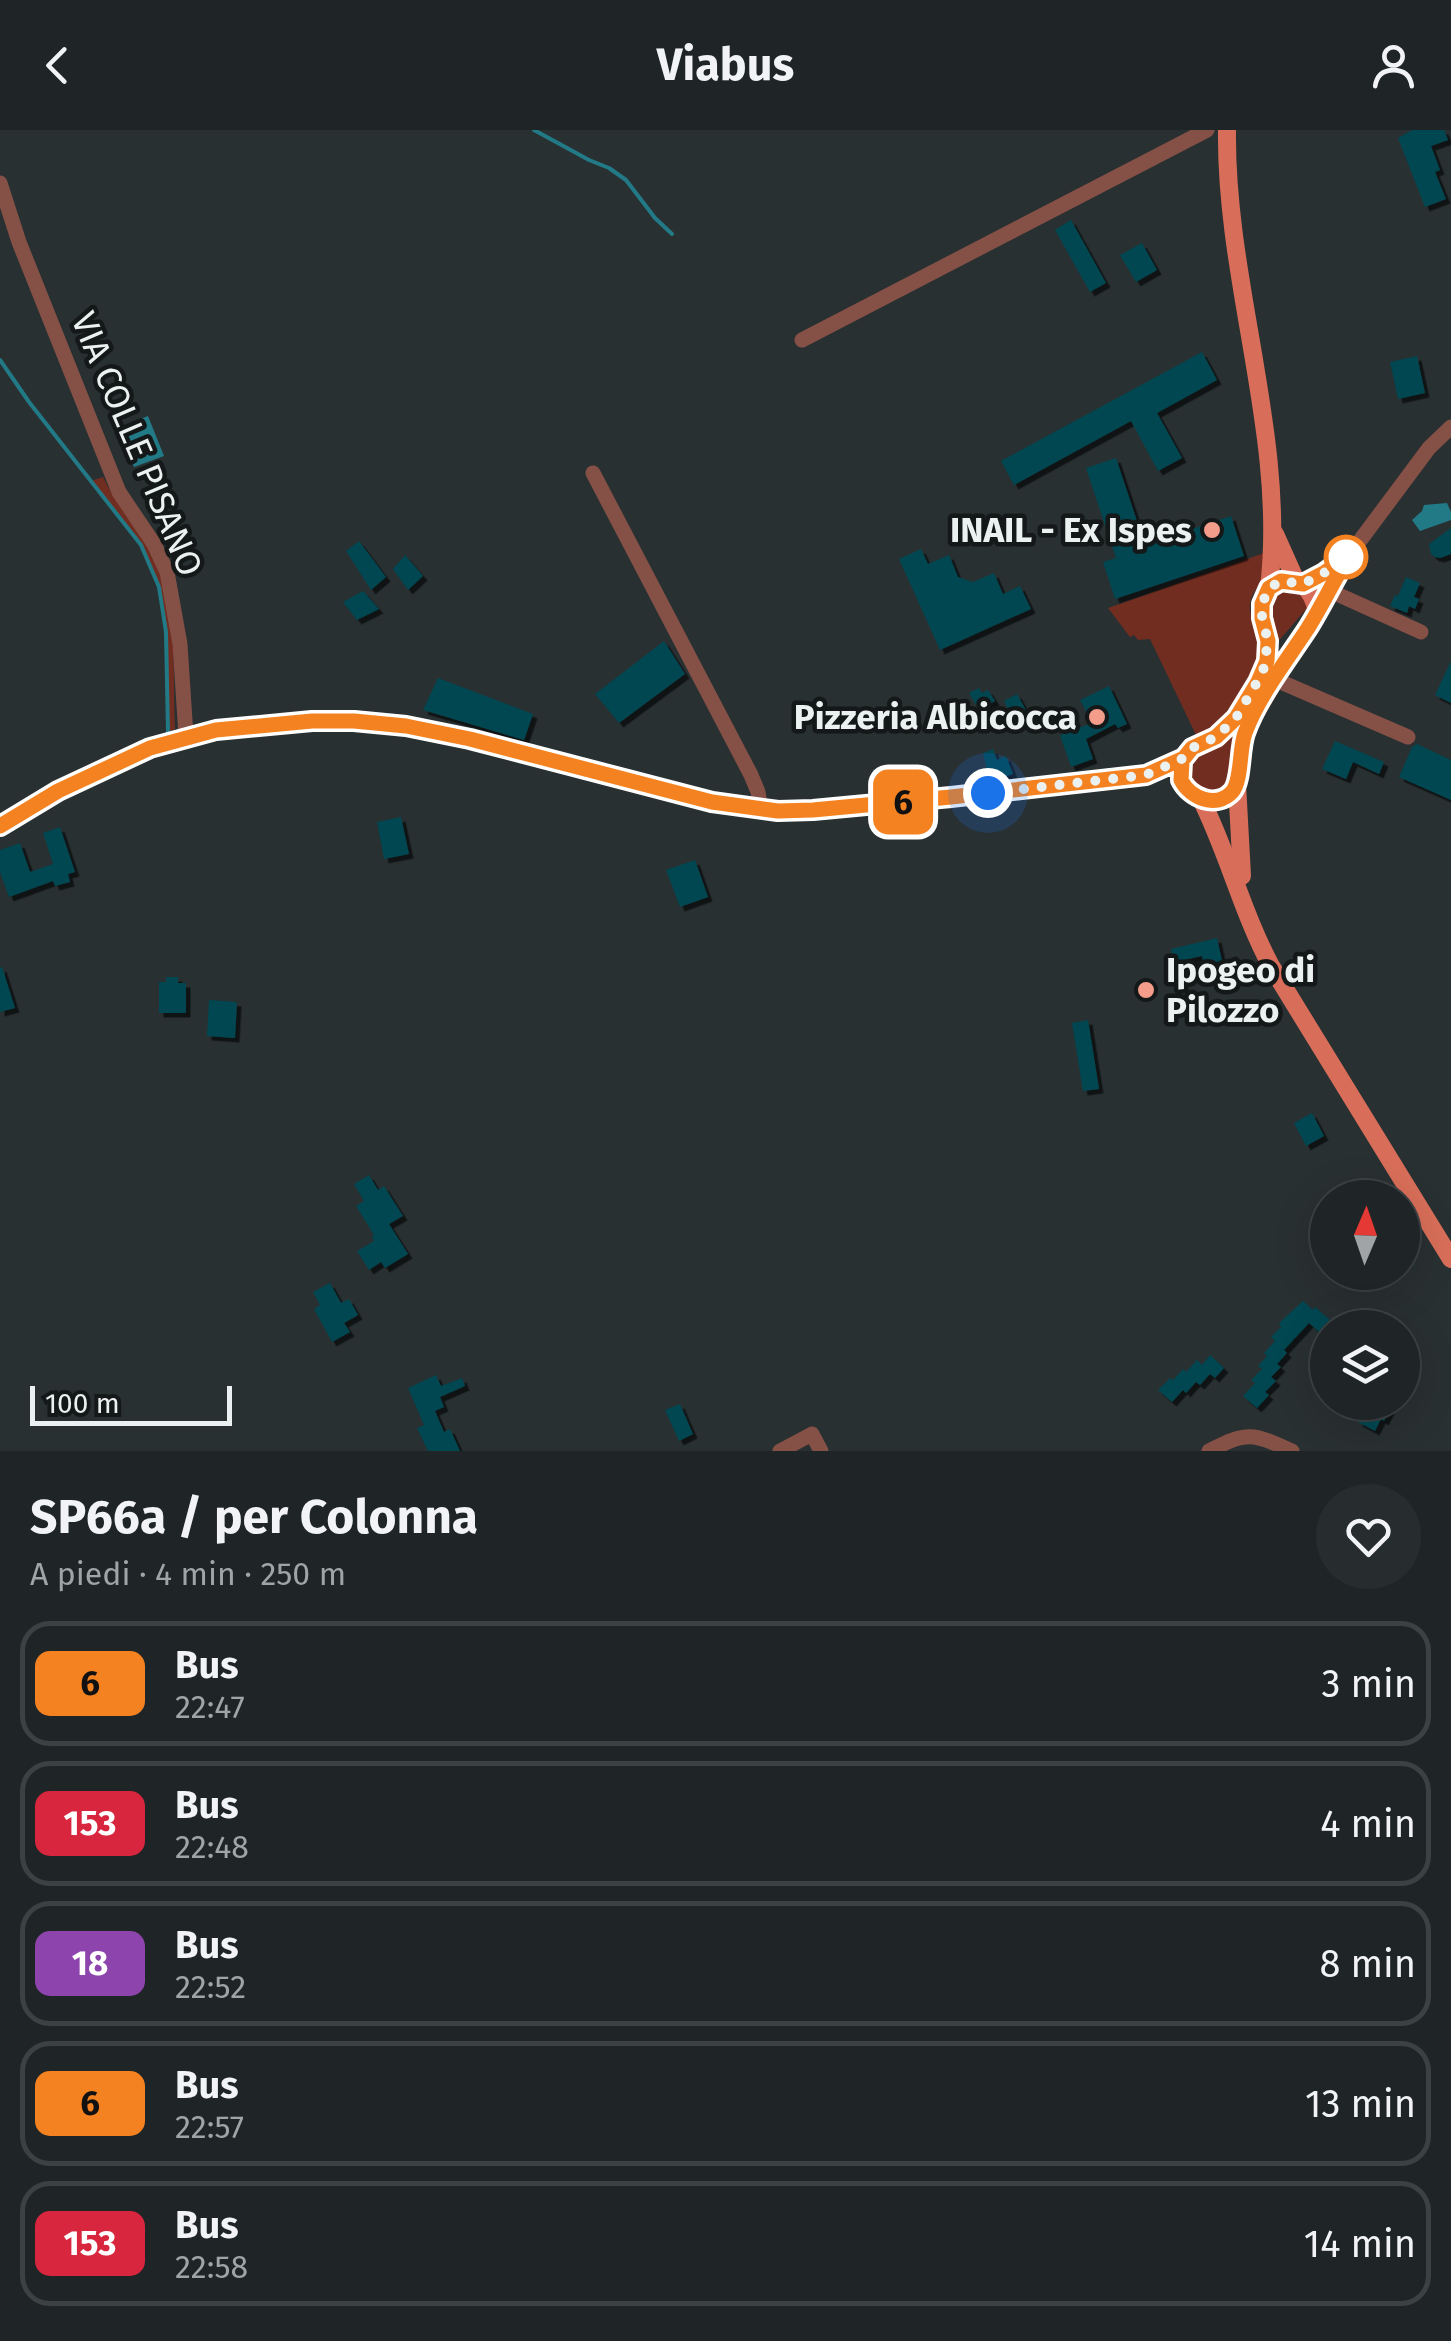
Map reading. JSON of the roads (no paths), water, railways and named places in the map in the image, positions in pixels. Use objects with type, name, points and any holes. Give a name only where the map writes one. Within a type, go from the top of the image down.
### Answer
[{"type":"main road","points":[[1227,130],[1236,253],[1264,434],[1273,528],[1269,588],[1262,604],[1268,651],[1258,682],[1231,725],[1192,748],[1184,758],[1181,780],[1194,795],[1227,855],[1247,916],[1278,978],[1451,1259]]},
{"type":"main road","points":[[1247,916],[1237,784],[1245,734],[1317,611],[1273,528]]},
{"type":"main road","points":[[1269,588],[1281,581],[1299,582]]},
{"type":"main road","points":[[1194,795],[1223,798],[1237,784]]},
{"type":"street","points":[[802,340],[1207,130]]},
{"type":"street","name":"VIA COLLE PISANO","points":[[0,182],[112,476],[167,572],[180,644],[186,736]]},
{"type":"street","points":[[1317,611],[1350,554],[1428,448],[1451,426]]},
{"type":"street","points":[[594,474],[751,776],[761,810]]},
{"type":"street","points":[[1299,582],[1324,573],[1350,554]]},
{"type":"street","points":[[1328,590],[1421,632]]},
{"type":"street","points":[[1274,679],[1408,737]]},
{"type":"street","points":[[0,826],[58,791],[150,748],[186,736],[256,724],[354,721],[406,726],[712,802],[761,810],[813,810],[1042,788],[1146,775],[1184,758]]},
{"type":"street","points":[[1146,775],[1194,795]]},
{"type":"street","points":[[780,1451],[812,1434],[821,1451]]},
{"type":"street","points":[[1209,1451],[1234,1439],[1254,1436],[1292,1451]]},
{"type":"water","points":[[148,416],[164,456],[134,467],[119,427]]},
{"type":"water","points":[[1447,503],[1451,520],[1420,531],[1412,520],[1424,505]]},
{"type":"waterway","points":[[534,130],[626,180],[672,234]]},
{"type":"waterway","points":[[0,360],[141,545],[159,587],[166,632],[168,732]]},
{"type":"place","name":"INAIL - Ex Ispes","points":[[1212,530]]},
{"type":"place","name":"Pizzeria Albicocca","points":[[1097,717]]},
{"type":"place","name":"Ipogeo di Pilozzo","points":[[1146,990]]}]
